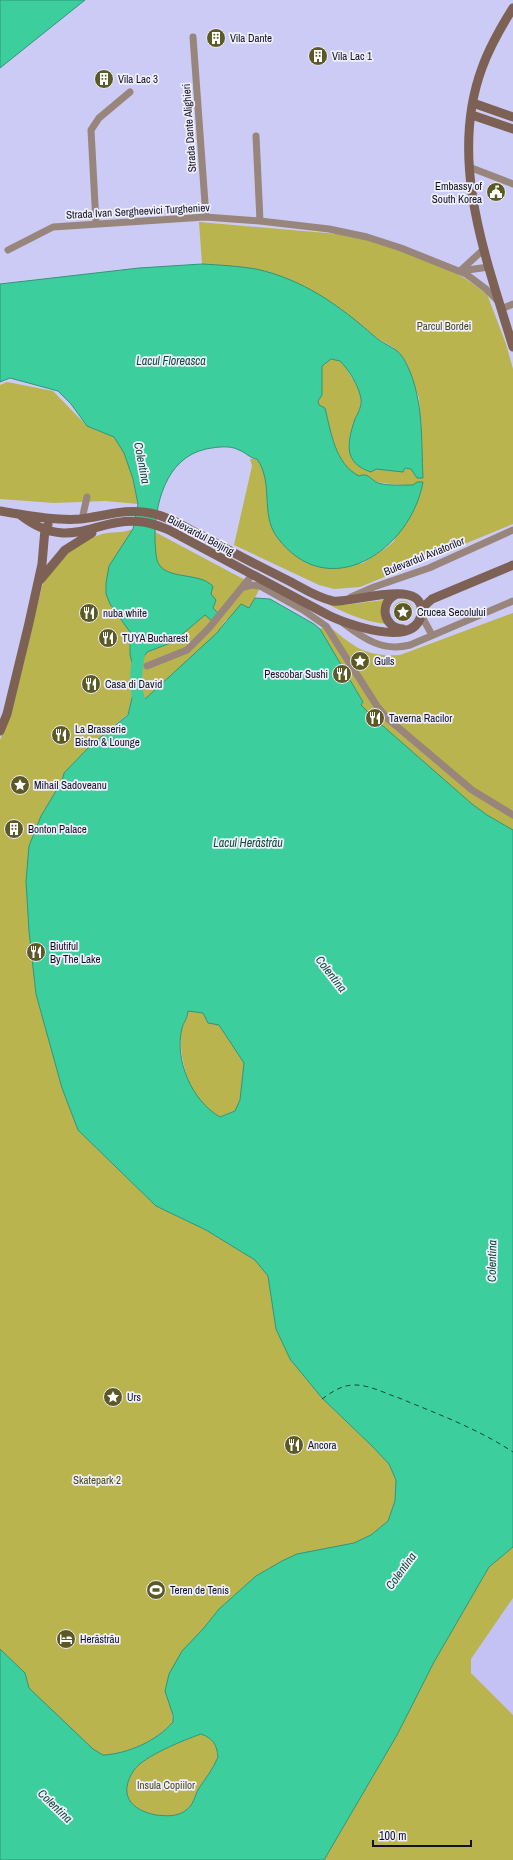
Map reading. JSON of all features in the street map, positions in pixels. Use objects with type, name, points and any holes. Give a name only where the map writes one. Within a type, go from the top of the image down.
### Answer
[{"type":"main road","points":[[513,8],[489,50],[482,69],[473,103],[469,167],[473,206],[513,347]]},
{"type":"main road","points":[[473,103],[513,117]]},
{"type":"main road","points":[[472,114],[513,129]]},
{"type":"main road","points":[[0,511],[19,514]]},
{"type":"main road","name":"Bulevardul Beijing","points":[[19,514],[51,518],[82,518],[129,511],[152,513],[172,521],[299,587],[327,599],[343,601],[400,593],[411,595],[416,599],[432,599],[513,565]]},
{"type":"main road","name":"Bulevardul Beijing","points":[[19,514],[46,530],[61,534],[73,534],[131,522],[149,523],[169,530],[252,576],[340,621],[383,633],[399,632],[417,623],[421,612],[432,599]]},
{"type":"main road","points":[[0,731],[3,713],[38,583],[46,530],[51,518]]},
{"type":"main road","points":[[38,583],[51,565],[65,550],[87,536],[107,526]]},
{"type":"main road","points":[[400,593],[388,600],[385,614],[387,621],[392,626],[399,629],[409,628]]},
{"type":"main road","points":[[416,599],[421,612]]},
{"type":"street","name":"Strada Dante Alighieri","points":[[193,37],[206,217]]},
{"type":"street","points":[[96,223],[92,130],[99,118],[130,92]]},
{"type":"street","points":[[256,136],[260,221]]},
{"type":"street","points":[[469,167],[513,184]]},
{"type":"street","name":"Strada Ivan Sergheevici Turgheniev","points":[[8,250],[53,227],[206,217],[260,221],[328,229],[367,238],[400,248],[460,271],[481,284],[500,305]]},
{"type":"street","points":[[460,271],[484,249]]},
{"type":"street","points":[[460,271],[489,266]]},
{"type":"street","points":[[500,305],[513,304]]},
{"type":"street","points":[[82,518],[87,497]]},
{"type":"street","name":"Bulevardul Aviatorilor","points":[[343,601],[374,587],[429,568],[513,530]]},
{"type":"street","points":[[147,666],[187,650],[214,622],[252,576]]},
{"type":"street","points":[[244,587],[252,585],[260,586],[303,610],[325,625],[377,706],[387,718],[472,790],[513,815]]},
{"type":"street","points":[[340,621],[366,640],[386,647],[403,646],[513,601]]},
{"type":"street","points":[[421,612],[432,635]]},
{"type":"street","points":[[409,628],[432,635]]},
{"type":"shaded area","points":[[513,1598],[513,1715],[471,1673],[470,1666],[471,1659]]},
{"type":"green space","name":"Parcul Bordei","points":[[199,222],[338,234],[374,241],[445,267],[466,279],[487,294],[506,344],[513,369],[513,524],[360,587],[334,589],[319,585],[234,545],[252,466],[250,459],[257,459],[265,471],[269,517],[283,544],[304,561],[319,566],[334,568],[363,563],[386,548],[394,541],[413,485],[389,484],[362,478],[349,470],[344,464],[336,449],[325,408],[319,405],[318,401],[322,385],[322,366],[328,360],[336,359],[341,362],[360,393],[360,408],[350,436],[350,451],[353,460],[376,469],[411,469],[417,478],[422,447],[419,398],[407,364],[401,355],[393,347],[378,339],[337,306],[255,269],[202,264]]},
{"type":"green space","points":[[7,382],[53,391],[87,426],[114,437],[130,466],[138,504],[105,501],[54,503],[0,499],[0,385]]},
{"type":"green space","name":"Skatepark 2","points":[[133,529],[155,532],[260,588],[249,609],[226,620],[219,630],[220,631],[144,700],[140,700],[133,694],[128,714],[91,745],[64,773],[62,781],[41,816],[29,846],[26,881],[29,931],[36,994],[62,1088],[78,1130],[156,1206],[206,1230],[255,1260],[268,1276],[276,1329],[290,1359],[322,1398],[389,1464],[396,1480],[395,1501],[388,1521],[371,1535],[354,1543],[297,1554],[282,1561],[256,1576],[219,1609],[203,1629],[171,1706],[173,1722],[150,1741],[122,1752],[103,1755],[93,1749],[47,1707],[29,1688],[25,1673],[0,1649],[0,740],[12,711],[42,586],[47,577],[67,554],[84,542],[102,534]]},
{"type":"green space","points":[[384,600],[385,624],[352,616],[322,601],[344,605]]},
{"type":"green space","points":[[403,601],[410,604],[413,611],[410,618],[403,621],[396,618],[393,611],[396,604]]},
{"type":"green space","points":[[513,613],[513,830],[487,815],[472,804],[384,727],[374,723],[368,716],[369,714],[361,705],[363,702],[320,629],[327,625],[352,644],[368,652],[387,655],[400,655]]},
{"type":"green space","points":[[188,1011],[204,1013],[219,1025],[244,1063],[240,1100],[235,1111],[219,1117],[204,1105],[193,1091],[184,1066],[181,1042],[182,1028]]},
{"type":"green space","points":[[513,1547],[513,1598],[471,1659],[471,1673],[513,1715],[513,1860],[324,1860],[397,1735],[434,1662],[489,1567]]},
{"type":"green space","name":"Insula Copiilor","points":[[201,1734],[214,1742],[218,1757],[188,1809],[171,1816],[163,1816],[147,1813],[133,1805],[129,1800],[127,1786],[134,1770],[146,1759],[155,1754]]},
{"type":"water","points":[[0,0],[85,0],[0,68]]},
{"type":"water","name":"Lacul Floreasca","points":[[202,264],[256,269],[289,279],[304,286],[333,304],[379,340],[396,350],[407,365],[419,406],[422,435],[423,478],[417,478],[411,469],[405,468],[403,472],[376,469],[371,472],[362,468],[352,458],[349,444],[350,436],[360,407],[361,399],[353,378],[340,361],[331,359],[322,366],[322,395],[318,401],[319,405],[325,408],[332,437],[339,456],[351,471],[359,476],[365,475],[382,484],[413,485],[417,482],[423,482],[415,507],[402,529],[385,547],[365,561],[342,568],[320,567],[297,557],[277,537],[269,518],[265,478],[257,459],[252,458],[235,448],[228,447],[206,449],[192,454],[181,462],[172,473],[165,485],[160,499],[155,528],[156,557],[160,566],[168,572],[202,579],[213,586],[211,594],[216,600],[213,608],[218,613],[212,621],[205,615],[173,642],[147,652],[139,664],[132,663],[130,654],[130,632],[110,604],[106,594],[109,566],[133,529],[138,504],[133,479],[124,453],[114,437],[87,426],[71,404],[58,391],[10,378],[0,382],[0,284],[139,268]]},
{"type":"water","name":"Lacul Herăstrău","points":[[255,598],[270,599],[314,624],[320,629],[363,702],[361,705],[370,714],[368,716],[374,722],[376,721],[383,726],[472,804],[487,815],[513,830],[513,1547],[489,1567],[434,1662],[397,1735],[324,1860],[0,1860],[0,1649],[25,1673],[29,1688],[93,1749],[103,1755],[131,1749],[150,1741],[173,1722],[173,1715],[165,1691],[169,1674],[182,1651],[203,1629],[219,1609],[256,1576],[282,1561],[297,1554],[354,1543],[371,1535],[388,1521],[395,1501],[396,1480],[389,1464],[322,1398],[290,1359],[276,1329],[268,1276],[255,1260],[206,1230],[156,1206],[78,1130],[62,1088],[36,994],[29,931],[26,881],[29,846],[41,816],[62,781],[64,773],[91,745],[128,715],[133,694],[138,694],[140,700],[144,700],[219,631],[241,604],[249,608]],"holes":[[[188,1011],[203,1013],[208,1023],[219,1025],[244,1063],[240,1100],[235,1111],[220,1117],[201,1101],[183,1066],[180,1040],[182,1028]],[[201,1734],[214,1742],[218,1757],[188,1809],[171,1816],[163,1816],[147,1813],[133,1805],[129,1800],[127,1786],[134,1770],[146,1759],[155,1754]]]},
{"type":"waterway","points":[[140,648],[136,685],[142,708]]},
{"type":"ferry route","points":[[322,1399],[344,1387],[352,1385],[370,1387],[458,1422],[513,1452]]},
{"type":"place","name":"Vila Dante","points":[[216,38]]},
{"type":"place","name":"Vila Lac 1","points":[[318,56]]},
{"type":"place","name":"Vila Lac 3","points":[[104,79]]},
{"type":"place","name":"Embassy of South Korea","points":[[496,192]]},
{"type":"place","name":"Crucea Secolului","points":[[403,612]]},
{"type":"place","name":"nuba white","points":[[89,613]]},
{"type":"place","name":"TUYA Bucharest","points":[[108,638]]},
{"type":"place","name":"Gulls","points":[[360,661]]},
{"type":"place","name":"Pescobar Sushi","points":[[342,674]]},
{"type":"place","name":"Casa di David","points":[[91,684]]},
{"type":"place","name":"Taverna Racilor","points":[[375,718]]},
{"type":"place","name":"La Brasserie Bistro & Lounge","points":[[61,735]]},
{"type":"place","name":"Mihail Sadoveanu","points":[[20,785]]},
{"type":"place","name":"Bonton Palace","points":[[14,829]]},
{"type":"place","name":"Biutiful By The Lake","points":[[36,952]]},
{"type":"place","name":"Urs","points":[[113,1397]]},
{"type":"place","name":"Ancora","points":[[294,1445]]},
{"type":"place","name":"Teren de Tenis","points":[[156,1590]]},
{"type":"place","name":"Herăstrău","points":[[66,1639]]},
{"type":"water label","name":"Colentina","points":[[142,463]]},
{"type":"water label","name":"Colentina","points":[[331,974]]},
{"type":"water label","name":"Colentina","points":[[492,1261]]},
{"type":"water label","name":"Colentina","points":[[401,1571]]},
{"type":"water label","name":"Colentina","points":[[55,1806]]}]
